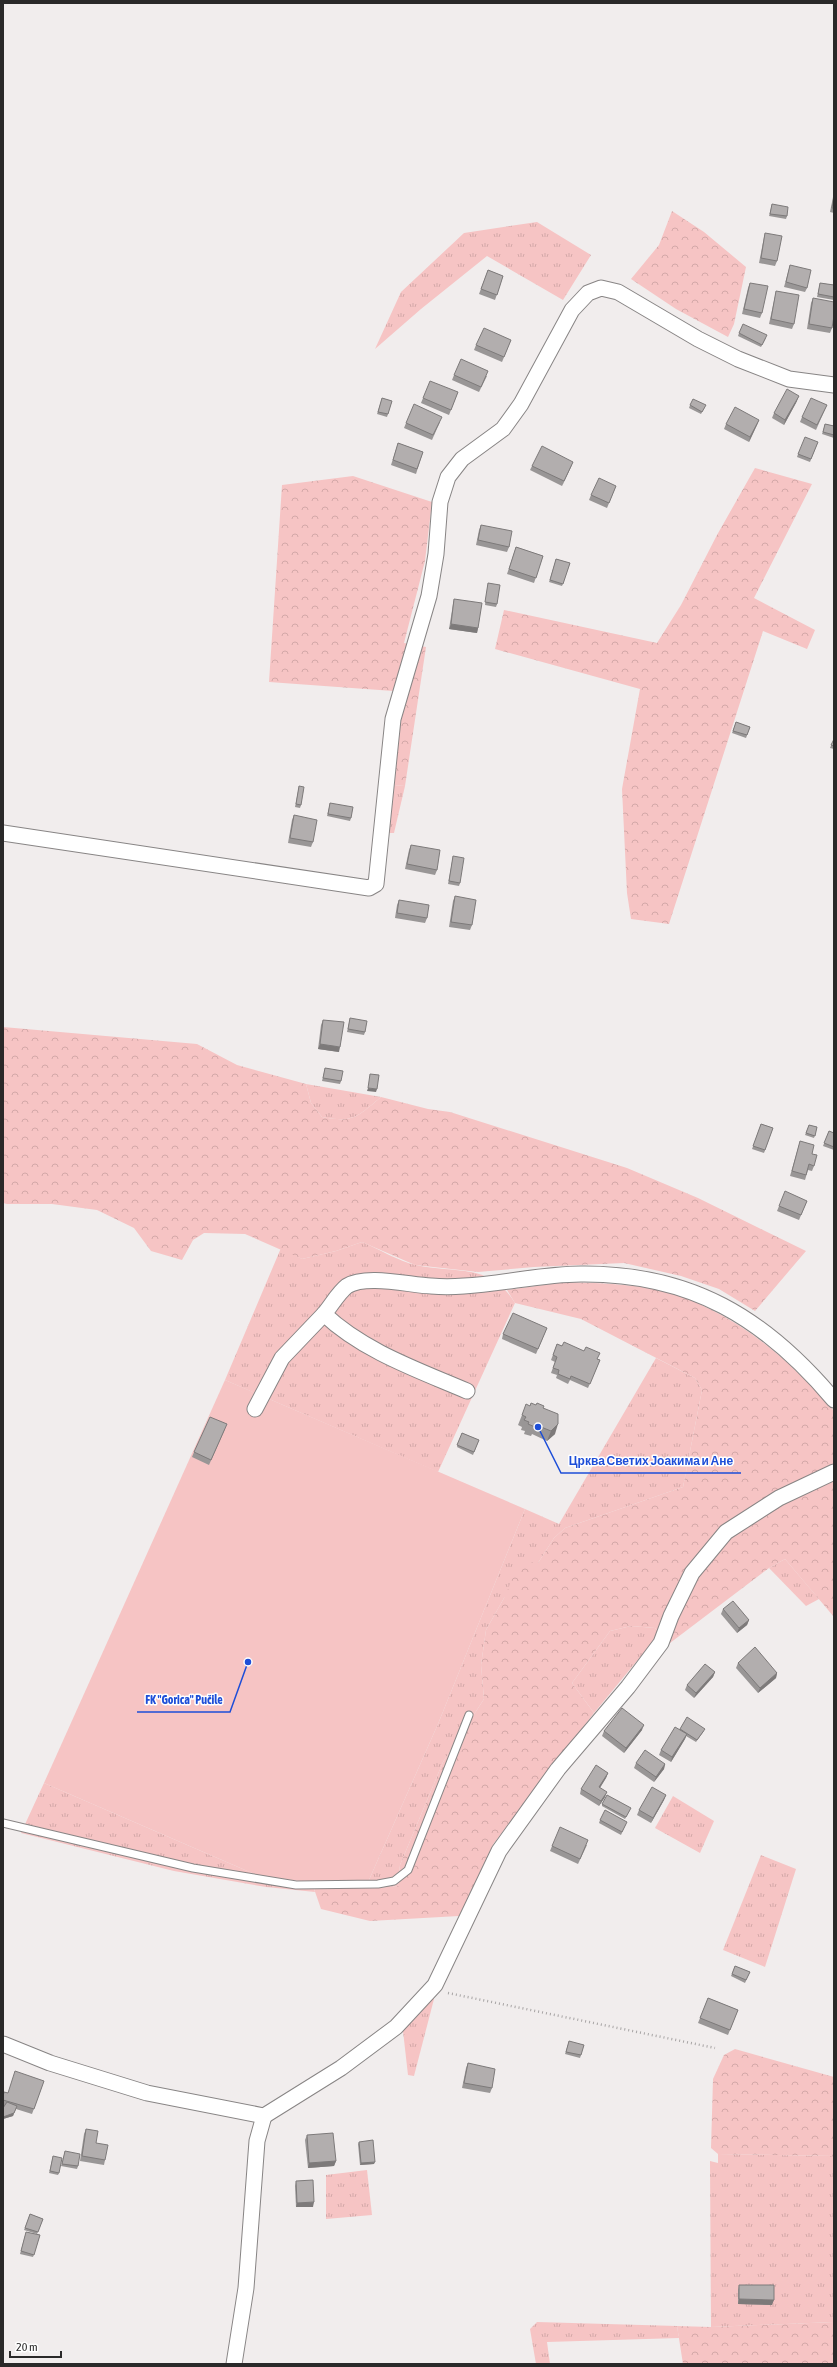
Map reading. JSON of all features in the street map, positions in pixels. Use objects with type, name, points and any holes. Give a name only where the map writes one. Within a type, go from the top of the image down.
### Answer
[{"type":"street","points":[[3,833],[368,888],[376,884],[393,719],[429,596],[436,554],[440,502],[448,476],[462,459],[503,429],[521,404],[572,310],[588,293],[601,288],[618,292],[738,359],[789,379],[834,385]]},
{"type":"street","points":[[255,1409],[282,1358],[324,1314],[347,1286],[363,1281],[431,1286],[464,1286],[580,1274],[631,1275],[664,1282],[704,1296],[737,1314],[773,1337],[812,1373],[834,1400]]},
{"type":"street","points":[[324,1314],[342,1332],[397,1360],[467,1391]]},
{"type":"street","points":[[234,2364],[246,2288],[257,2141],[264,2116],[341,2068],[396,2028],[435,1985],[499,1851],[558,1769],[628,1687],[661,1643],[671,1616],[692,1573],[726,1532],[779,1498],[834,1472]]},
{"type":"street","points":[[3,2044],[50,2063],[147,2093],[264,2116]]},
{"type":"lane","points":[[3,1823],[193,1868],[296,1886],[378,1884],[394,1881],[408,1870],[469,1715]]},
{"type":"path","points":[[441,1992],[715,2048]]},
{"type":"green space","points":[[672,211],[704,232],[746,267],[734,324],[728,337],[676,309],[631,279],[659,245]]},
{"type":"green space","points":[[537,222],[591,255],[563,300],[487,256],[421,309],[375,349],[401,292],[464,233]]},
{"type":"green space","points":[[755,468],[812,484],[754,598],[815,630],[807,649],[763,631],[669,924],[631,919],[627,893],[622,789],[640,689],[495,649],[504,610],[657,643],[681,605],[717,535]]},
{"type":"green space","points":[[353,476],[432,502],[425,561],[404,643],[426,647],[405,786],[393,785],[400,725],[407,692],[269,682],[282,485]]},
{"type":"green space","points":[[393,785],[405,786],[394,833],[388,833]]},
{"type":"green space","points":[[3,1027],[197,1044],[237,1065],[306,1084],[311,1103],[322,1117],[348,1119],[354,1117],[381,1097],[428,1109],[450,1112],[627,1168],[698,1198],[806,1251],[755,1311],[719,1289],[681,1276],[624,1263],[534,1267],[478,1272],[415,1265],[362,1242],[336,1251],[302,1259],[245,1234],[204,1233],[193,1240],[182,1260],[151,1251],[134,1228],[97,1210],[52,1204],[3,1203]]},
{"type":"green space","points":[[306,1084],[381,1097],[354,1117],[348,1119],[333,1119],[322,1117],[311,1103]]},
{"type":"green space","points":[[362,1242],[395,1258],[416,1265],[430,1268],[458,1270],[483,1275],[494,1281],[505,1290],[515,1303],[438,1472],[225,1380],[281,1248],[302,1259],[336,1251]]},
{"type":"green space","points":[[565,1282],[639,1287],[668,1292],[693,1300],[728,1319],[761,1341],[792,1367],[834,1411],[834,1617],[785,1559],[769,1568],[670,1643],[655,1628],[631,1626],[610,1631],[572,1683],[594,1713],[494,1843],[459,1916],[370,1921],[321,1909],[312,1883],[365,1889],[398,1886],[400,1865],[443,1762],[484,1699],[481,1665],[486,1630],[504,1598],[520,1561],[538,1563],[554,1538],[565,1528],[683,1487],[702,1390],[695,1378],[581,1319],[515,1303],[507,1290]]},
{"type":"green space","points":[[656,1358],[695,1378],[702,1390],[683,1487],[565,1528],[554,1538],[538,1563],[504,1598],[486,1630],[481,1665],[484,1699],[443,1762],[400,1865],[398,1886],[365,1889],[438,1724],[525,1509],[559,1524]]},
{"type":"green space","points":[[225,1380],[525,1509],[438,1724],[365,1889],[259,1876],[44,1783]]},
{"type":"green space","points":[[785,1559],[819,1599],[806,1606],[769,1568]]},
{"type":"green space","points":[[631,1626],[655,1628],[660,1633],[594,1713],[572,1683],[610,1631]]},
{"type":"green space","points":[[44,1783],[259,1876],[312,1883],[315,1892],[266,1887],[174,1871],[21,1833]]},
{"type":"green space","points":[[673,1796],[714,1821],[700,1853],[655,1828]]},
{"type":"green space","points":[[761,1855],[796,1869],[765,1967],[723,1950]]},
{"type":"green space","points":[[428,1999],[434,1999],[414,2076],[408,2075],[403,2031]]},
{"type":"green space","points":[[735,2049],[834,2077],[834,2156],[718,2154],[711,2148],[713,2079],[724,2055]]},
{"type":"green space","points":[[718,2154],[834,2156],[834,2322],[711,2327],[710,2161],[718,2163]]},
{"type":"green space","points":[[367,2170],[372,2215],[326,2219],[326,2175]]},
{"type":"green space","points":[[537,2322],[677,2326],[679,2338],[547,2342],[550,2364],[536,2364],[530,2329]]},
{"type":"green space","points":[[834,2322],[834,2364],[683,2364],[677,2326],[711,2327]]},
{"type":"building","points":[[834,196],[834,208],[832,208]]},
{"type":"building","points":[[772,204],[788,207],[787,216],[770,214]]},
{"type":"building","points":[[765,233],[782,236],[777,261],[761,258]]},
{"type":"building","points":[[790,265],[811,270],[807,288],[786,282]]},
{"type":"building","points":[[488,270],[503,276],[497,295],[481,289]]},
{"type":"building","points":[[750,283],[768,286],[762,313],[744,309]]},
{"type":"building","points":[[820,283],[834,285],[834,297],[818,294]]},
{"type":"building","points":[[776,291],[799,295],[794,324],[771,319]]},
{"type":"building","points":[[813,298],[834,302],[832,328],[809,324]]},
{"type":"building","points":[[743,324],[767,335],[762,345],[739,333]]},
{"type":"building","points":[[484,328],[511,340],[504,357],[476,345]]},
{"type":"building","points":[[461,359],[488,371],[481,387],[454,375]]},
{"type":"building","points":[[430,381],[458,392],[451,410],[423,398]]},
{"type":"building","points":[[787,389],[799,396],[785,420],[774,413]]},
{"type":"building","points":[[382,398],[392,401],[388,414],[378,412]]},
{"type":"building","points":[[811,398],[827,405],[817,425],[802,417]]},
{"type":"building","points":[[693,399],[706,405],[702,412],[690,405]]},
{"type":"building","points":[[414,404],[442,417],[433,435],[406,423]]},
{"type":"building","points":[[735,407],[759,420],[750,437],[726,424]]},
{"type":"building","points":[[825,424],[834,426],[834,435],[823,432]]},
{"type":"building","points":[[805,437],[818,442],[811,459],[798,454]]},
{"type":"building","points":[[398,443],[423,452],[417,469],[393,460]]},
{"type":"building","points":[[542,446],[573,462],[564,481],[532,466]]},
{"type":"building","points":[[599,478],[616,486],[609,503],[591,495]]},
{"type":"building","points":[[481,525],[512,531],[509,547],[478,540]]},
{"type":"building","points":[[516,547],[543,556],[536,578],[509,569]]},
{"type":"building","points":[[556,559],[570,563],[563,584],[550,580]]},
{"type":"building","points":[[488,583],[500,585],[497,604],[485,602]]},
{"type":"building","points":[[454,599],[482,603],[478,628],[451,624]]},
{"type":"building","points":[[736,722],[750,727],[747,735],[733,731]]},
{"type":"building","points":[[834,739],[834,746],[831,745]]},
{"type":"building","points":[[299,786],[304,787],[301,805],[296,804]]},
{"type":"building","points":[[330,803],[353,807],[351,818],[328,814]]},
{"type":"building","points":[[294,815],[317,820],[313,842],[290,838]]},
{"type":"building","points":[[411,845],[440,850],[437,870],[407,864]]},
{"type":"building","points":[[453,856],[464,858],[460,883],[449,881]]},
{"type":"building","points":[[455,896],[476,900],[472,925],[451,922]]},
{"type":"building","points":[[399,900],[429,905],[427,918],[397,913]]},
{"type":"building","points":[[350,1018],[367,1021],[365,1032],[348,1029]]},
{"type":"building","points":[[323,1020],[344,1022],[340,1047],[320,1044]]},
{"type":"building","points":[[325,1068],[343,1071],[341,1081],[323,1078]]},
{"type":"building","points":[[370,1074],[379,1075],[377,1089],[368,1088]]},
{"type":"building","points":[[761,1124],[773,1128],[765,1150],[753,1146]]},
{"type":"building","points":[[809,1125],[817,1127],[815,1136],[806,1133]]},
{"type":"building","points":[[829,1131],[834,1133],[834,1147],[824,1143]]},
{"type":"building","points":[[800,1141],[814,1145],[812,1154],[817,1155],[814,1166],[809,1164],[806,1175],[792,1171]]},
{"type":"building","points":[[785,1191],[807,1201],[801,1215],[779,1206]]},
{"type":"building","points":[[513,1313],[547,1328],[538,1349],[503,1334]]},
{"type":"building","points":[[564,1342],[584,1351],[586,1347],[600,1353],[597,1359],[600,1360],[590,1384],[571,1376],[570,1379],[558,1374],[559,1370],[553,1368],[557,1357],[553,1355],[557,1344],[562,1346]]},
{"type":"building","points":[[531,1403],[536,1405],[537,1403],[544,1406],[543,1408],[558,1414],[558,1424],[551,1431],[536,1425],[535,1427],[528,1424],[529,1422],[524,1420],[526,1417],[522,1415],[526,1404],[530,1406]]},
{"type":"building","points":[[210,1417],[227,1424],[211,1460],[194,1452]]},
{"type":"building","points":[[462,1433],[479,1440],[474,1452],[457,1445]]},
{"type":"building","points":[[733,1601],[749,1620],[739,1628],[723,1609]]},
{"type":"building","points":[[755,1647],[777,1673],[760,1688],[738,1663]]},
{"type":"building","points":[[705,1664],[715,1672],[696,1693],[687,1685]]},
{"type":"building","points":[[622,1708],[644,1725],[626,1748],[604,1731]]},
{"type":"building","points":[[687,1717],[705,1729],[697,1740],[680,1729]]},
{"type":"building","points":[[675,1727],[687,1734],[672,1757],[661,1750]]},
{"type":"building","points":[[645,1750],[665,1764],[656,1777],[636,1763]]},
{"type":"building","points":[[596,1765],[608,1773],[599,1787],[607,1792],[601,1801],[581,1789]]},
{"type":"building","points":[[652,1787],[666,1795],[653,1818],[639,1810]]},
{"type":"building","points":[[607,1795],[631,1808],[626,1817],[602,1804]]},
{"type":"building","points":[[605,1810],[627,1822],[622,1832],[600,1820]]},
{"type":"building","points":[[560,1827],[588,1840],[580,1859],[552,1846]]},
{"type":"building","points":[[735,1966],[750,1972],[746,1980],[732,1974]]},
{"type":"building","points":[[708,1998],[738,2010],[730,2030],[700,2018]]},
{"type":"building","points":[[569,2041],[584,2045],[581,2055],[566,2052]]},
{"type":"building","points":[[468,2063],[495,2069],[492,2088],[464,2083]]},
{"type":"building","points":[[15,2071],[44,2081],[34,2109],[3,2100],[4,2092],[8,2093]]},
{"type":"building","points":[[7,2102],[17,2106],[14,2113],[3,2117],[3,2108]]},
{"type":"building","points":[[86,2129],[98,2131],[96,2143],[108,2145],[105,2160],[82,2156]]},
{"type":"building","points":[[333,2133],[336,2161],[309,2163],[307,2135]]},
{"type":"building","points":[[373,2140],[375,2162],[361,2163],[359,2142]]},
{"type":"building","points":[[65,2151],[80,2154],[78,2166],[62,2164]]},
{"type":"building","points":[[53,2156],[62,2158],[59,2173],[50,2171]]},
{"type":"building","points":[[313,2180],[314,2202],[297,2203],[296,2181]]},
{"type":"building","points":[[30,2214],[43,2219],[38,2232],[25,2228]]},
{"type":"building","points":[[26,2232],[40,2235],[34,2255],[21,2251]]},
{"type":"building","points":[[739,2285],[774,2285],[774,2300],[739,2299]]},
{"type":"place","name":"Црква Светих Јоакима и Ане","points":[[538,1427]]},
{"type":"place","name":"FK \"Gorica\" Pučile","points":[[248,1662]]}]
